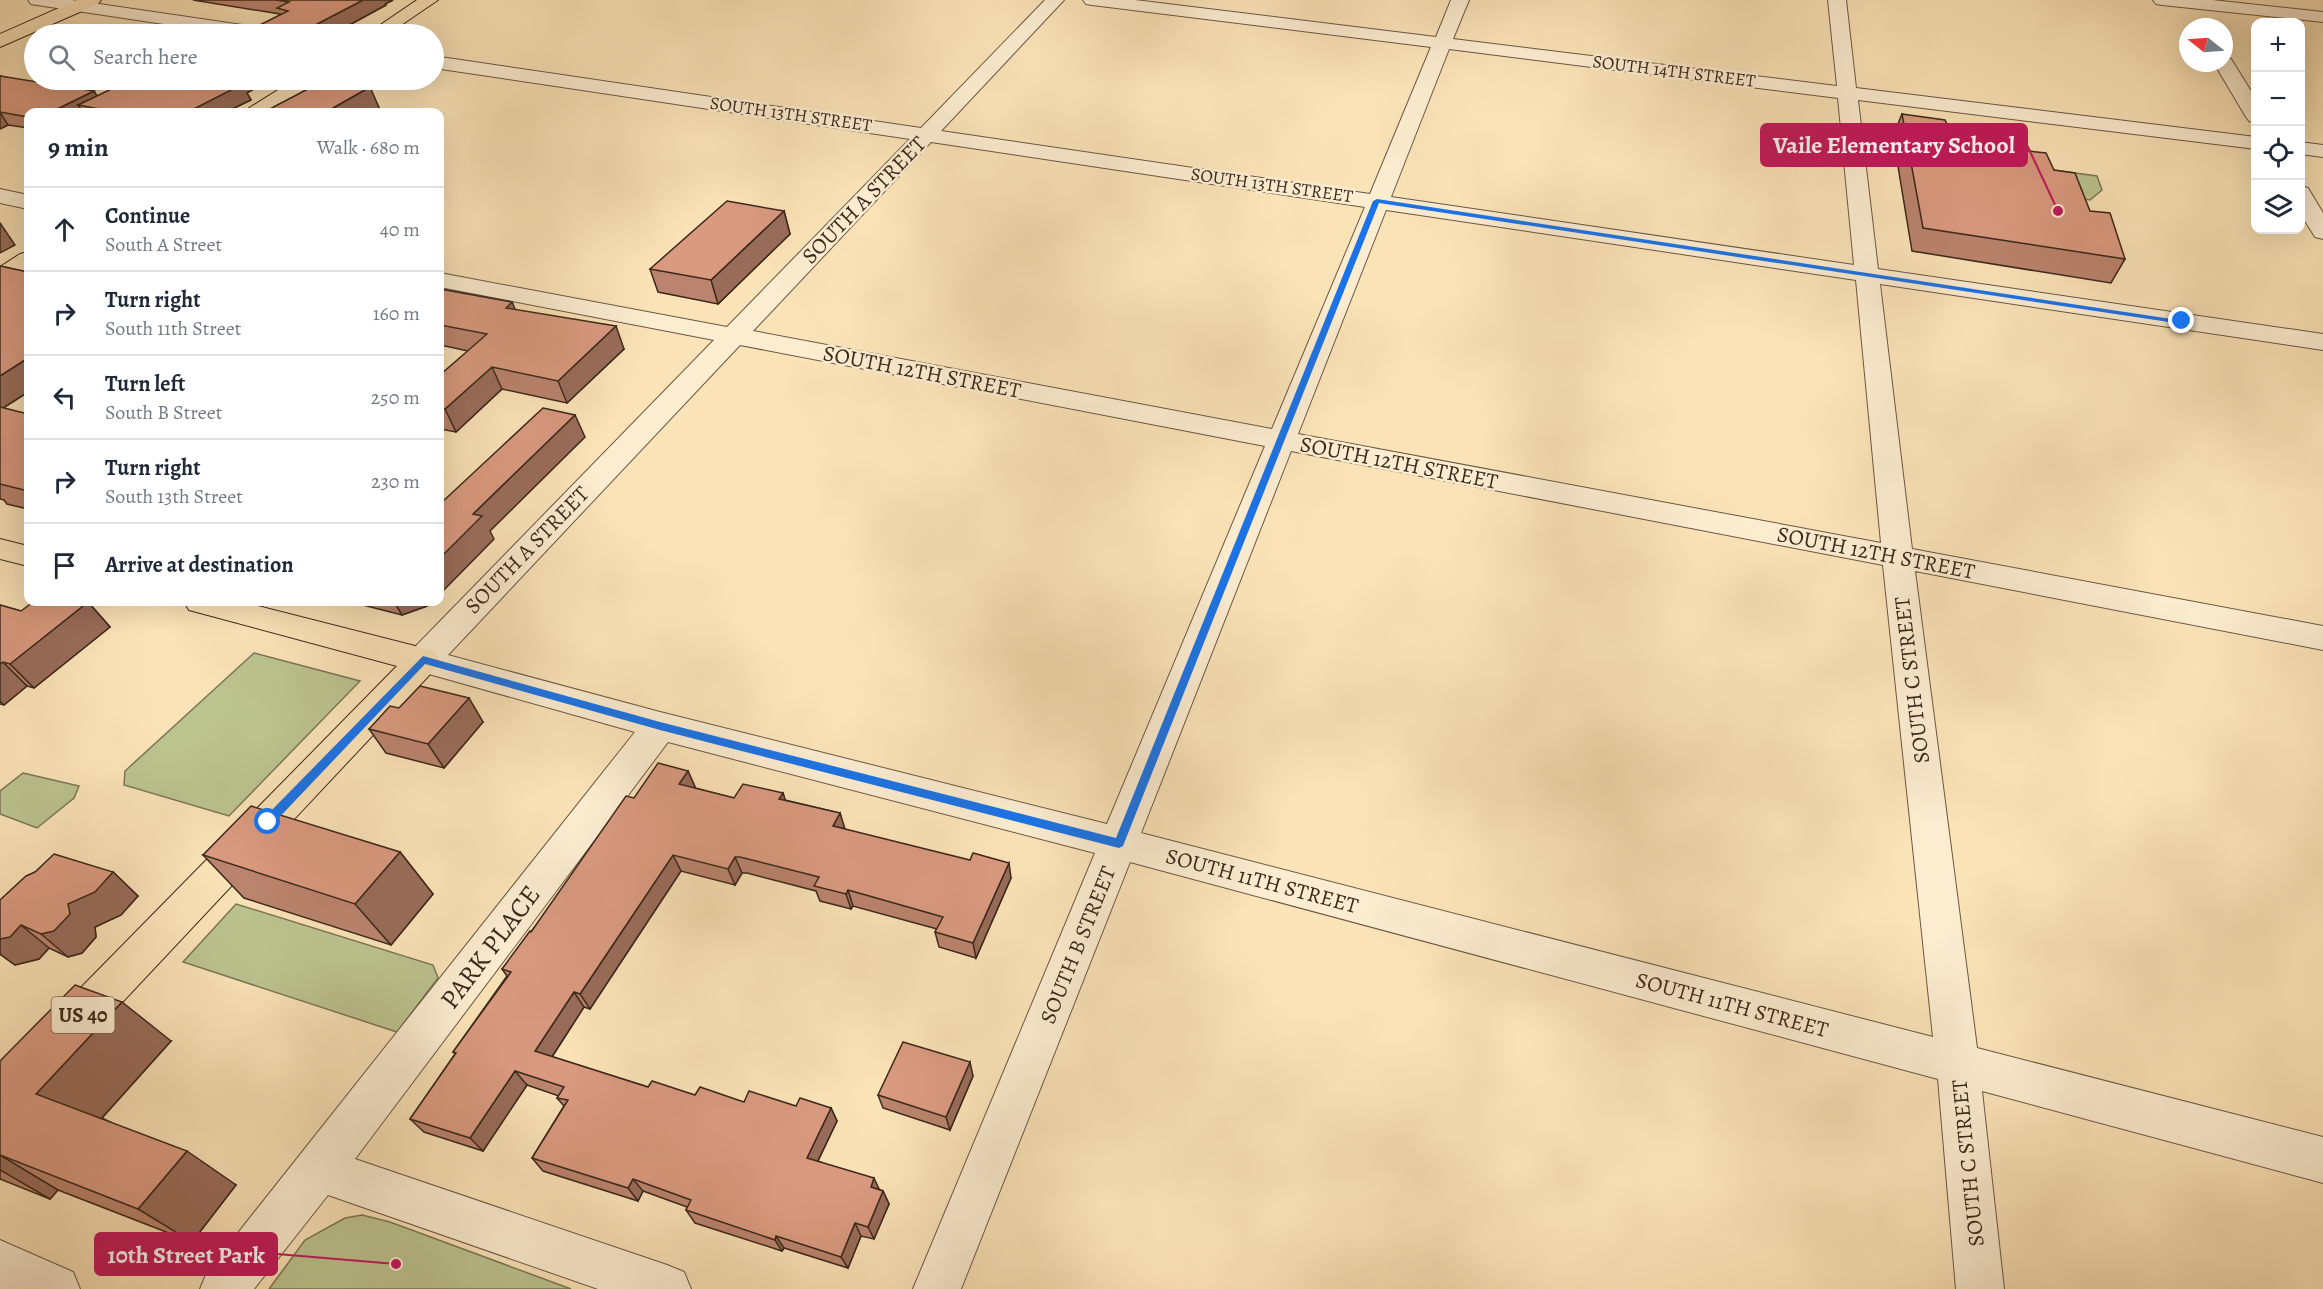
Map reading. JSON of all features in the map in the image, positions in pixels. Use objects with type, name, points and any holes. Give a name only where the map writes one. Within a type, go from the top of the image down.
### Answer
[{"type":"main road","points":[[392,24],[429,0]]},
{"type":"main road","points":[[38,24],[85,3]]},
{"type":"main road","points":[[0,41],[24,30]]},
{"type":"main road","points":[[262,108],[291,90]]},
{"type":"main road","points":[[0,278],[24,262]]},
{"type":"main road","points":[[0,549],[24,555]]},
{"type":"main road","name":"SOUTH 11TH STREET","points":[[215,606],[423,660]]},
{"type":"main road","name":"SOUTH A STREET","points":[[47,1052],[423,660]]},
{"type":"street","points":[[37,0],[85,3],[206,24]]},
{"type":"street","name":"SOUTH A STREET","points":[[423,660],[1055,0]]},
{"type":"street","name":"SOUTH 14TH STREET","points":[[1092,0],[2251,142]]},
{"type":"street","name":"SOUTH B STREET","points":[[937,1289],[1460,0]]},
{"type":"street","name":"SOUTH C STREET","points":[[1837,0],[1898,557],[1958,1065],[1980,1289]]},
{"type":"street","points":[[2162,0],[2323,17]]},
{"type":"street","points":[[2187,1],[2197,18]]},
{"type":"street","name":"SOUTH 13TH STREET","points":[[444,63],[2323,342]]},
{"type":"street","points":[[2229,72],[2251,109]]},
{"type":"street","points":[[2305,149],[2323,151]]},
{"type":"street","points":[[0,196],[24,201]]},
{"type":"street","points":[[2305,200],[2323,232]]},
{"type":"street","name":"SOUTH 12TH STREET","points":[[444,281],[2323,638]]},
{"type":"street","name":"SOUTH 11TH STREET","points":[[423,660],[660,726],[1119,843],[2323,1160]]},
{"type":"street","name":"PARK PLACE","points":[[224,1289],[320,1169],[660,726]]},
{"type":"street","points":[[320,1169],[667,1289]]},
{"type":"street","points":[[0,1264],[56,1289]]},
{"type":"green space","points":[[2030,167],[2097,176],[2102,190],[2090,200],[2042,193]]},
{"type":"green space","points":[[254,653],[360,681],[229,816],[124,785],[125,771]]},
{"type":"green space","points":[[23,773],[79,786],[74,798],[37,828],[0,814],[0,791]]},
{"type":"green space","points":[[236,904],[433,965],[438,978],[397,1032],[183,962]]},
{"type":"green space","points":[[362,1215],[390,1222],[571,1289],[269,1289],[305,1240],[345,1218]]},
{"type":"building","points":[[276,0],[363,0],[317,24],[262,24],[288,11],[277,8],[289,2]]},
{"type":"building","points":[[0,76],[24,80],[24,90],[94,91],[59,108],[24,108],[24,116],[0,112]]},
{"type":"building","points":[[109,90],[231,90],[196,108],[94,108],[78,105]]},
{"type":"building","points":[[306,90],[365,90],[333,108],[272,108]]},
{"type":"building","points":[[1902,114],[1945,120],[1952,134],[2002,141],[2020,150],[2046,153],[2054,170],[2075,173],[2090,211],[2110,213],[2125,259],[1923,228]]},
{"type":"building","points":[[727,201],[784,211],[711,280],[650,269]]},
{"type":"building","points":[[0,266],[24,271],[24,361],[0,376]]},
{"type":"building","points":[[444,290],[512,302],[506,308],[616,326],[558,381],[492,367],[444,409],[444,372],[487,334],[444,326]]},
{"type":"building","points":[[0,407],[24,413],[24,490],[0,484]]},
{"type":"building","points":[[543,408],[575,415],[473,514],[482,516],[444,554],[444,500]]},
{"type":"building","points":[[0,605],[21,611],[28,606],[83,606],[10,664],[3,662],[0,664]]},
{"type":"building","points":[[420,686],[469,698],[428,744],[369,729],[390,706],[399,708]]},
{"type":"building","points":[[658,763],[688,771],[679,784],[734,798],[743,784],[783,793],[779,799],[840,813],[833,826],[970,860],[973,853],[1009,863],[973,943],[935,932],[943,917],[848,890],[846,894],[814,886],[819,877],[740,857],[735,857],[728,869],[673,855],[580,994],[574,992],[535,1051],[648,1087],[652,1081],[695,1095],[700,1087],[744,1102],[749,1091],[796,1106],[800,1098],[831,1108],[807,1158],[874,1178],[871,1187],[883,1191],[868,1227],[855,1223],[841,1257],[776,1236],[775,1240],[686,1210],[691,1200],[633,1179],[628,1188],[532,1158],[568,1100],[557,1098],[564,1087],[515,1071],[470,1138],[410,1119],[456,1053],[453,1052],[511,972],[502,969],[531,932],[626,796],[634,798]]},
{"type":"building","points":[[251,806],[400,852],[355,904],[203,855]]},
{"type":"building","points":[[54,854],[113,872],[95,892],[68,904],[70,914],[54,931],[41,934],[21,925],[10,937],[0,939],[0,900]]},
{"type":"building","points":[[75,985],[122,1002],[36,1094],[187,1151],[138,1209],[0,1155],[0,1061]]},
{"type":"building","points":[[903,1042],[970,1062],[946,1117],[878,1095]]},
{"type":"place","name":"Vaile Elementary School","points":[[2058,211]]},
{"type":"place","name":"10th Street Park","points":[[396,1264]]},
{"type":"route","points":[[268,822],[423,660],[660,726],[1119,843],[1377,201],[2182,321]]}]
